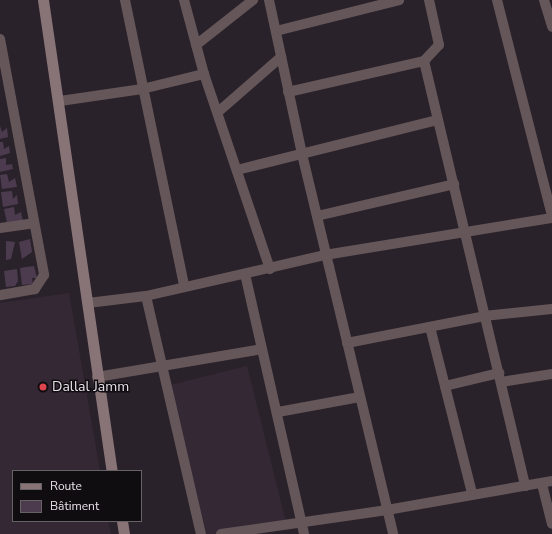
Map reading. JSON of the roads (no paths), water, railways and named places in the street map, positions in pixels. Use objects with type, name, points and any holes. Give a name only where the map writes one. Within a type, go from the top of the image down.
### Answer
[{"type":"main road","points":[[43,0],[60,101],[97,377],[112,470]]},
{"type":"main road","points":[[122,522],[124,534]]},
{"type":"street","points":[[125,0],[142,89],[184,285]]},
{"type":"street","points":[[184,0],[204,74],[270,269]]},
{"type":"street","points":[[196,45],[253,0]]},
{"type":"street","points":[[269,0],[325,255],[393,534]]},
{"type":"street","points":[[276,31],[399,0]]},
{"type":"street","points":[[288,92],[424,61],[439,45],[429,0]]},
{"type":"street","points":[[497,0],[552,215]]},
{"type":"street","points":[[544,0],[552,27]]},
{"type":"street","points":[[0,39],[34,223],[43,281],[35,289],[0,295]]},
{"type":"street","points":[[218,112],[281,57]]},
{"type":"street","points":[[424,61],[525,486]]},
{"type":"street","points":[[60,101],[142,89],[204,74]]},
{"type":"street","points":[[0,86],[10,91]]},
{"type":"street","points":[[237,170],[438,120]]},
{"type":"street","points":[[317,216],[454,184]]},
{"type":"street","points":[[88,303],[146,296],[184,285],[270,269],[325,255],[464,234],[552,218]]},
{"type":"street","points":[[0,228],[34,223]]},
{"type":"street","points":[[245,274],[278,412],[304,534]]},
{"type":"street","points":[[146,296],[201,534]]},
{"type":"street","points":[[347,343],[484,316],[552,309]]},
{"type":"street","points":[[430,327],[472,493]]},
{"type":"street","points":[[97,377],[262,349]]},
{"type":"street","points":[[445,386],[500,378],[552,374]]},
{"type":"street","points":[[278,412],[360,397]]},
{"type":"street","points":[[220,534],[387,510],[472,493],[547,482],[552,524]]},
{"type":"place","name":"Dallal Jamm","points":[[43,387]]}]
